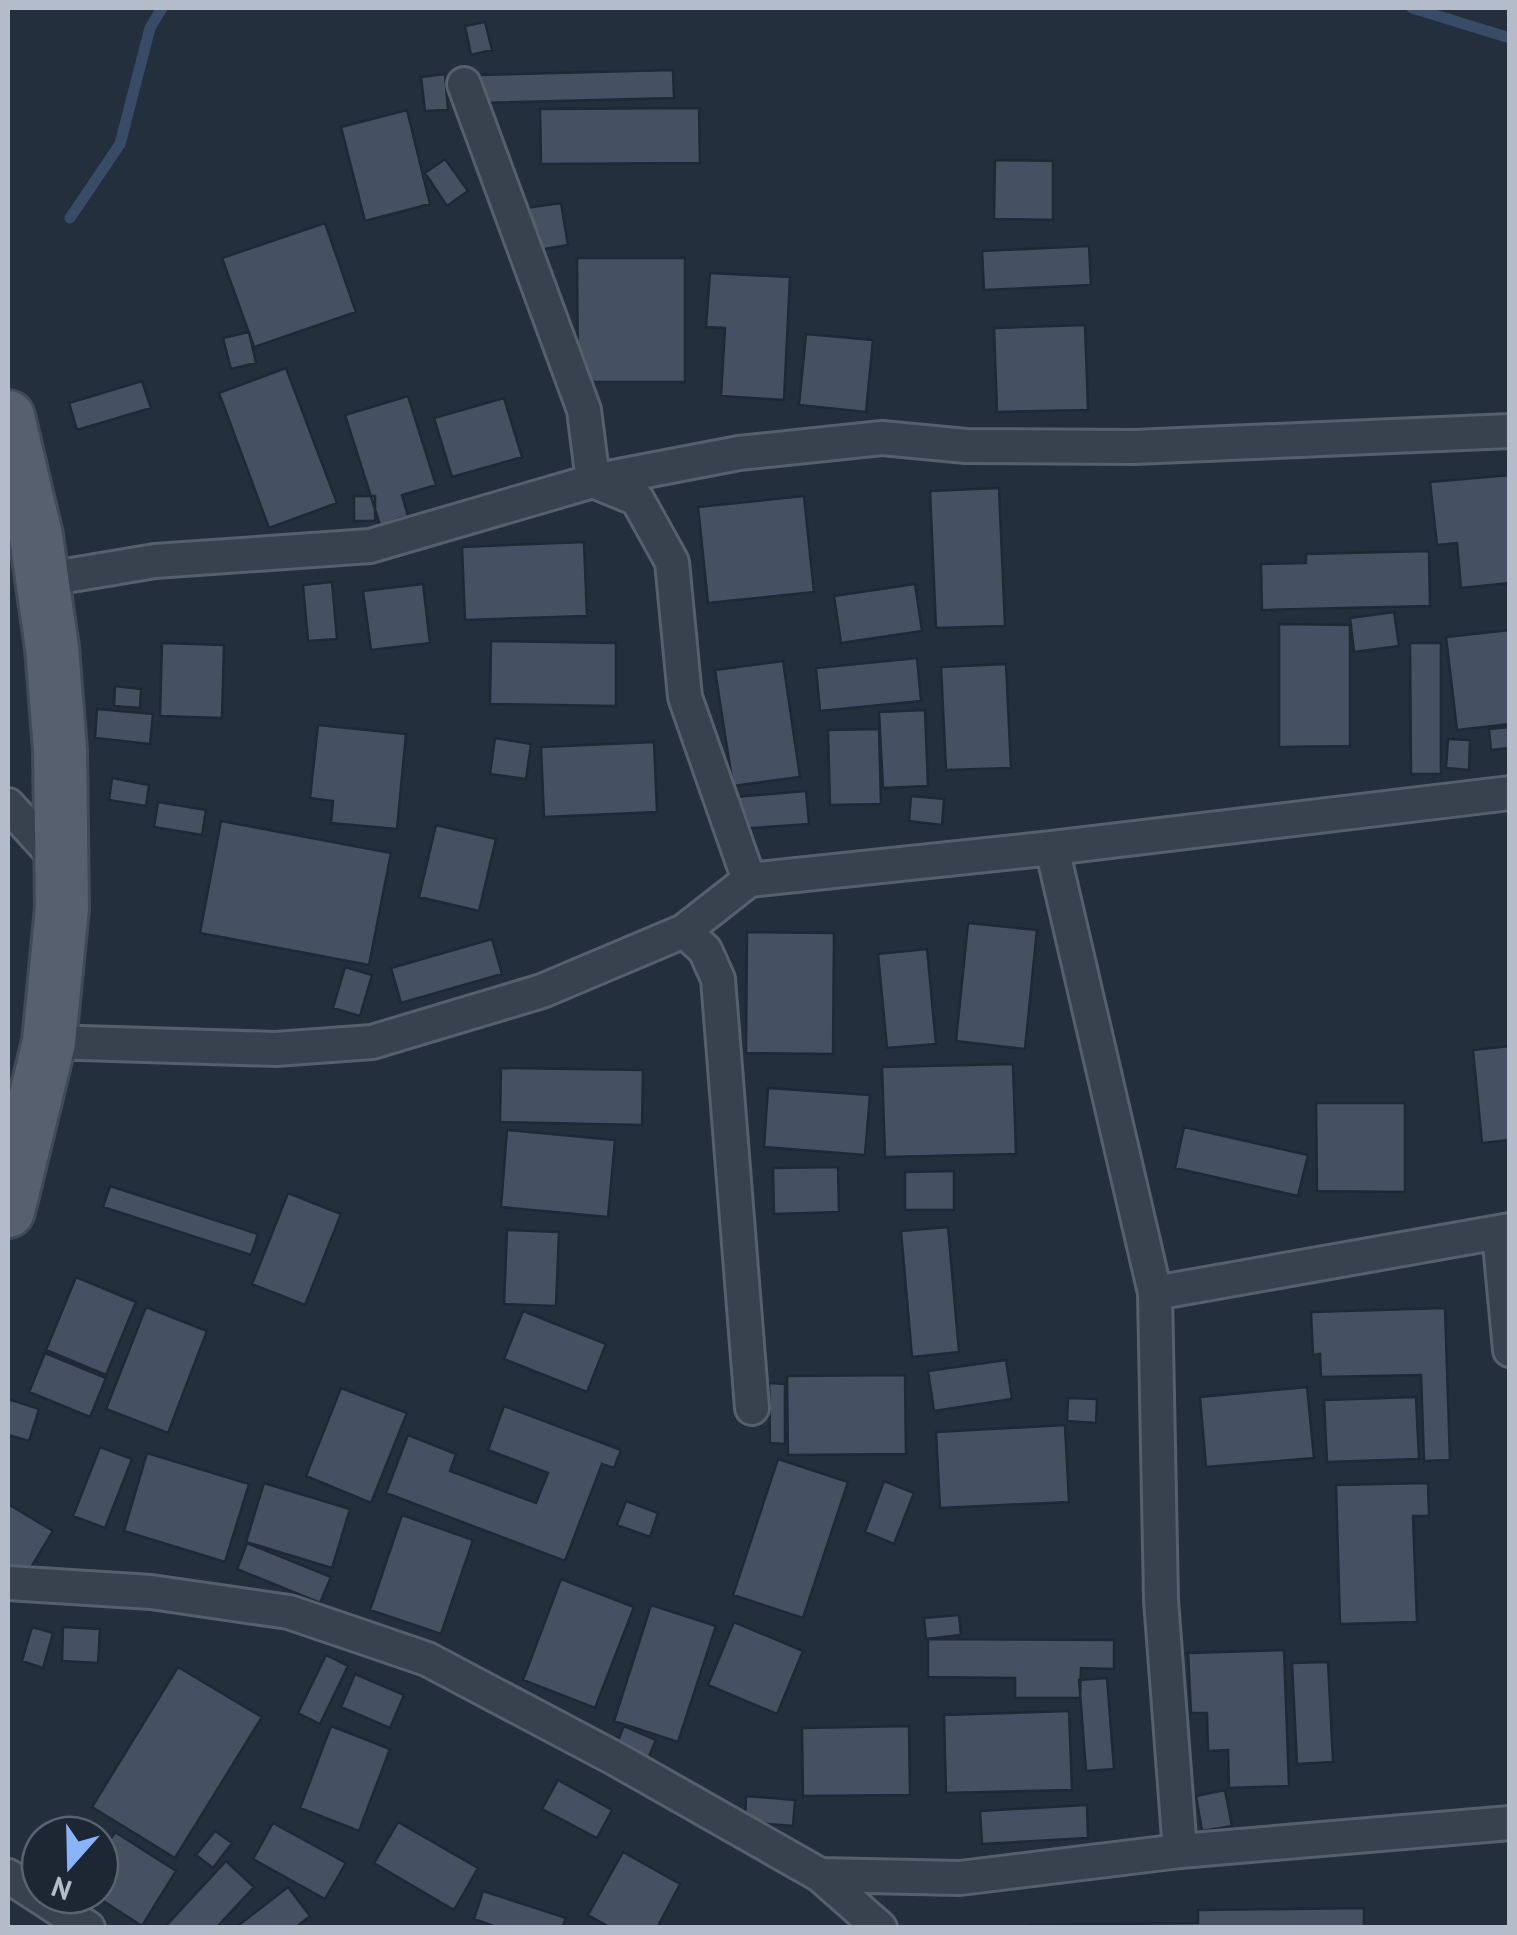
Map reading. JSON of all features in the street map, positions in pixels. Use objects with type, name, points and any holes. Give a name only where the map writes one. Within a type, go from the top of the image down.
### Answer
[{"type":"main road","points":[[8,418],[36,536],[52,648],[60,750],[62,863],[62,908],[49,1042],[8,1212]]},
{"type":"street","points":[[464,84],[584,410],[594,481]]},
{"type":"street","points":[[42,580],[154,561],[370,546],[594,481],[739,453],[882,438],[966,446],[1134,446],[1510,430]]},
{"type":"street","points":[[594,481],[637,499],[672,562],[685,696],[749,880]]},
{"type":"street","points":[[49,1042],[276,1049],[372,1042],[542,991],[684,931],[749,880],[1510,793]]},
{"type":"street","points":[[8,805],[62,863]]},
{"type":"street","points":[[1052,848],[1155,1293],[1161,1600],[1180,1851]]},
{"type":"street","points":[[684,931],[705,950],[718,979],[752,1408]]},
{"type":"street","points":[[1155,1293],[1504,1232],[1510,1350]]},
{"type":"street","points":[[8,1584],[150,1592],[289,1612],[427,1658],[820,1874],[880,1928]]},
{"type":"street","points":[[820,1874],[960,1878],[1180,1851],[1510,1823]]},
{"type":"street","points":[[8,1876],[88,1928]]},
{"type":"building","points":[[485,22],[492,50],[471,55],[465,26]]},
{"type":"building","points":[[673,70],[674,98],[478,103],[477,75]]},
{"type":"building","points":[[445,74],[448,110],[425,111],[421,77]]},
{"type":"building","points":[[699,108],[700,163],[541,164],[540,109]]},
{"type":"building","points":[[407,110],[430,204],[365,221],[341,127]]},
{"type":"building","points":[[445,159],[468,191],[447,206],[425,173]]},
{"type":"building","points":[[995,160],[1053,161],[1053,220],[994,219]]},
{"type":"building","points":[[561,203],[568,245],[533,251],[526,208]]},
{"type":"building","points":[[325,223],[356,312],[254,347],[222,258]]},
{"type":"building","points":[[1089,246],[1091,285],[984,290],[982,251]]},
{"type":"building","points":[[577,258],[685,258],[685,382],[578,382]]},
{"type":"building","points":[[710,273],[790,277],[784,400],[721,396],[725,328],[706,327]]},
{"type":"building","points":[[1085,325],[1088,410],[997,412],[994,328]]},
{"type":"building","points":[[249,332],[256,363],[231,369],[223,338]]},
{"type":"building","points":[[806,334],[873,340],[866,412],[799,405]]},
{"type":"building","points":[[286,368],[337,503],[269,528],[219,393]]},
{"type":"building","points":[[142,381],[151,408],[77,430],[69,403]]},
{"type":"building","points":[[408,396],[436,485],[402,495],[408,516],[380,525],[345,415]]},
{"type":"building","points":[[504,398],[522,457],[452,477],[434,418]]},
{"type":"building","points":[[1510,475],[1510,583],[1461,588],[1457,543],[1437,545],[1430,482]]},
{"type":"building","points":[[999,488],[1005,626],[936,628],[930,491]]},
{"type":"building","points":[[354,496],[375,496],[375,521],[354,521]]},
{"type":"building","points":[[804,496],[814,592],[708,603],[698,507]]},
{"type":"building","points":[[584,542],[587,616],[465,620],[462,547]]},
{"type":"building","points":[[1429,551],[1430,606],[1262,610],[1261,564],[1306,563],[1306,554]]},
{"type":"building","points":[[332,582],[337,639],[308,641],[303,585]]},
{"type":"building","points":[[423,584],[430,643],[371,650],[363,591]]},
{"type":"building","points":[[915,584],[922,631],[841,643],[834,596]]},
{"type":"building","points":[[1394,612],[1399,646],[1354,652],[1350,618]]},
{"type":"building","points":[[1279,624],[1350,625],[1350,746],[1279,747]]},
{"type":"building","points":[[1510,630],[1510,724],[1457,730],[1446,637]]},
{"type":"building","points":[[491,641],[616,643],[616,706],[490,704]]},
{"type":"building","points":[[162,643],[224,645],[222,718],[160,716]]},
{"type":"building","points":[[1410,643],[1441,643],[1441,774],[1411,774]]},
{"type":"building","points":[[917,658],[921,701],[820,711],[816,668]]},
{"type":"building","points":[[783,661],[800,777],[733,786],[715,670]]},
{"type":"building","points":[[1006,664],[1011,768],[946,770],[941,667]]},
{"type":"building","points":[[115,686],[141,689],[140,708],[114,706]]},
{"type":"building","points":[[97,709],[153,714],[150,744],[95,738]]},
{"type":"building","points":[[925,710],[928,786],[883,788],[879,712]]},
{"type":"building","points":[[318,725],[406,734],[397,829],[331,823],[333,801],[310,798]]},
{"type":"building","points":[[1510,727],[1510,748],[1491,750],[1489,729]]},
{"type":"building","points":[[879,729],[881,804],[830,805],[828,730]]},
{"type":"building","points":[[495,738],[531,744],[526,779],[490,774]]},
{"type":"building","points":[[1448,739],[1470,740],[1469,770],[1446,768]]},
{"type":"building","points":[[654,742],[657,812],[544,817],[541,747]]},
{"type":"building","points":[[112,778],[149,785],[146,806],[109,800]]},
{"type":"building","points":[[806,791],[809,824],[738,829],[735,797]]},
{"type":"building","points":[[911,796],[944,799],[942,825],[909,821]]},
{"type":"building","points":[[158,802],[206,810],[202,835],[154,827]]},
{"type":"building","points":[[221,821],[391,853],[369,965],[200,933]]},
{"type":"building","points":[[436,825],[496,839],[479,911],[419,897]]},
{"type":"building","points":[[968,923],[1037,930],[1025,1049],[956,1041]]},
{"type":"building","points":[[747,932],[834,933],[833,1054],[746,1053]]},
{"type":"building","points":[[492,939],[502,974],[401,1003],[391,968]]},
{"type":"building","points":[[927,949],[936,1044],[887,1048],[878,954]]},
{"type":"building","points":[[345,967],[372,975],[360,1016],[333,1008]]},
{"type":"building","points":[[1510,1046],[1510,1140],[1482,1143],[1473,1050]]},
{"type":"building","points":[[1013,1064],[1016,1154],[885,1157],[882,1067]]},
{"type":"building","points":[[501,1068],[643,1070],[642,1125],[500,1122]]},
{"type":"building","points":[[768,1088],[870,1095],[865,1155],[764,1147]]},
{"type":"building","points":[[1316,1103],[1405,1103],[1405,1192],[1317,1191]]},
{"type":"building","points":[[1184,1127],[1308,1155],[1298,1196],[1175,1168]]},
{"type":"building","points":[[507,1130],[615,1140],[608,1217],[501,1207]]},
{"type":"building","points":[[838,1167],[839,1212],[774,1214],[773,1168]]},
{"type":"building","points":[[954,1171],[954,1210],[905,1210],[905,1172]]},
{"type":"building","points":[[110,1186],[258,1234],[251,1255],[103,1207]]},
{"type":"building","points":[[288,1193],[341,1214],[305,1305],[252,1284]]},
{"type":"building","points":[[948,1227],[959,1352],[912,1357],[901,1231]]},
{"type":"building","points":[[507,1230],[559,1232],[556,1306],[504,1304]]},
{"type":"building","points":[[76,1277],[136,1302],[106,1375],[46,1350]]},
{"type":"building","points":[[146,1307],[207,1331],[168,1433],[106,1409]]},
{"type":"building","points":[[1445,1308],[1450,1460],[1424,1461],[1421,1375],[1321,1377],[1320,1354],[1313,1355],[1311,1312]]},
{"type":"building","points":[[523,1311],[606,1344],[587,1392],[504,1359]]},
{"type":"building","points":[[45,1353],[106,1378],[90,1417],[29,1392]]},
{"type":"building","points":[[1006,1360],[1012,1399],[934,1411],[928,1371]]},
{"type":"building","points":[[905,1375],[906,1454],[788,1455],[787,1376]]},
{"type":"building","points":[[769,1383],[785,1384],[785,1444],[770,1443]]},
{"type":"building","points":[[1307,1387],[1314,1458],[1206,1467],[1200,1397]]},
{"type":"building","points":[[341,1388],[407,1413],[371,1503],[306,1476]]},
{"type":"building","points":[[1416,1397],[1419,1459],[1327,1462],[1324,1400]]},
{"type":"building","points":[[1068,1398],[1097,1399],[1096,1423],[1067,1421]]},
{"type":"building","points":[[8,1399],[39,1409],[29,1441],[8,1435]]},
{"type":"building","points":[[504,1406],[621,1450],[614,1468],[602,1464],[565,1561],[386,1493],[408,1435],[456,1454],[450,1471],[536,1503],[548,1473],[488,1450]]},
{"type":"building","points":[[1065,1425],[1069,1502],[940,1508],[936,1432]]},
{"type":"building","points":[[100,1447],[132,1459],[105,1528],[73,1516]]},
{"type":"building","points":[[147,1453],[249,1484],[225,1562],[124,1531]]},
{"type":"building","points":[[778,1459],[848,1482],[803,1618],[733,1595]]},
{"type":"building","points":[[884,1481],[914,1493],[894,1544],[865,1532]]},
{"type":"building","points":[[264,1483],[350,1509],[332,1568],[246,1542]]},
{"type":"building","points":[[1428,1483],[1429,1516],[1413,1516],[1417,1622],[1340,1624],[1336,1485]]},
{"type":"building","points":[[626,1501],[658,1513],[650,1537],[617,1525]]},
{"type":"building","points":[[8,1504],[53,1531],[24,1579],[8,1569]]},
{"type":"building","points":[[402,1515],[473,1540],[441,1634],[370,1610]]},
{"type":"building","points":[[247,1543],[331,1577],[320,1603],[237,1569]]},
{"type":"building","points":[[561,1579],[634,1607],[595,1708],[523,1680]]},
{"type":"building","points":[[651,1605],[716,1626],[678,1742],[614,1721]]},
{"type":"building","points":[[959,1615],[961,1635],[926,1639],[924,1618]]},
{"type":"building","points":[[734,1622],[803,1651],[777,1714],[708,1685]]},
{"type":"building","points":[[32,1627],[53,1633],[43,1668],[22,1661]]},
{"type":"building","points":[[63,1627],[100,1629],[98,1663],[62,1661]]},
{"type":"building","points":[[928,1639],[1114,1640],[1114,1669],[1081,1668],[1080,1698],[1015,1698],[1015,1678],[928,1677]]},
{"type":"building","points":[[1284,1650],[1289,1786],[1229,1788],[1228,1750],[1208,1751],[1207,1713],[1191,1713],[1188,1653]]},
{"type":"building","points":[[326,1655],[348,1666],[320,1724],[298,1713]]},
{"type":"building","points":[[1328,1662],[1333,1762],[1297,1764],[1292,1663]]},
{"type":"building","points":[[178,1667],[262,1717],[175,1858],[120,1824],[120,1815],[105,1815],[92,1807]]},
{"type":"building","points":[[355,1674],[404,1695],[390,1728],[341,1707]]},
{"type":"building","points":[[1107,1678],[1114,1769],[1086,1771],[1079,1680]]},
{"type":"building","points":[[1069,1711],[1072,1790],[946,1793],[944,1715]]},
{"type":"building","points":[[331,1726],[390,1749],[359,1831],[300,1808]]},
{"type":"building","points":[[624,1726],[656,1740],[648,1759],[616,1745]]},
{"type":"building","points":[[909,1726],[910,1795],[803,1796],[802,1728]]},
{"type":"building","points":[[558,1780],[612,1810],[597,1838],[542,1809]]},
{"type":"building","points":[[1225,1790],[1232,1826],[1202,1831],[1196,1796]]},
{"type":"building","points":[[746,1796],[795,1800],[793,1826],[745,1822]]},
{"type":"building","points":[[1087,1805],[1088,1838],[982,1844],[980,1811]]},
{"type":"building","points":[[398,1822],[478,1868],[454,1910],[374,1863]]},
{"type":"building","points":[[273,1823],[346,1863],[325,1899],[253,1859]]},
{"type":"building","points":[[215,1831],[232,1843],[213,1868],[196,1855]]},
{"type":"building","points":[[120,1835],[176,1871],[142,1926],[120,1912]]},
{"type":"building","points":[[623,1852],[680,1884],[657,1928],[611,1928],[588,1915]]},
{"type":"building","points":[[226,1861],[254,1887],[216,1928],[164,1928]]},
{"type":"building","points":[[288,1887],[310,1916],[295,1928],[235,1928]]},
{"type":"building","points":[[483,1891],[566,1918],[562,1928],[499,1928],[474,1919]]},
{"type":"building","points":[[1364,1908],[1364,1928],[1028,1928],[1198,1923],[1198,1910]]},
{"type":"waterway","points":[[70,218],[120,144],[150,28],[162,8]]},
{"type":"waterway","points":[[1412,8],[1510,38]]}]
